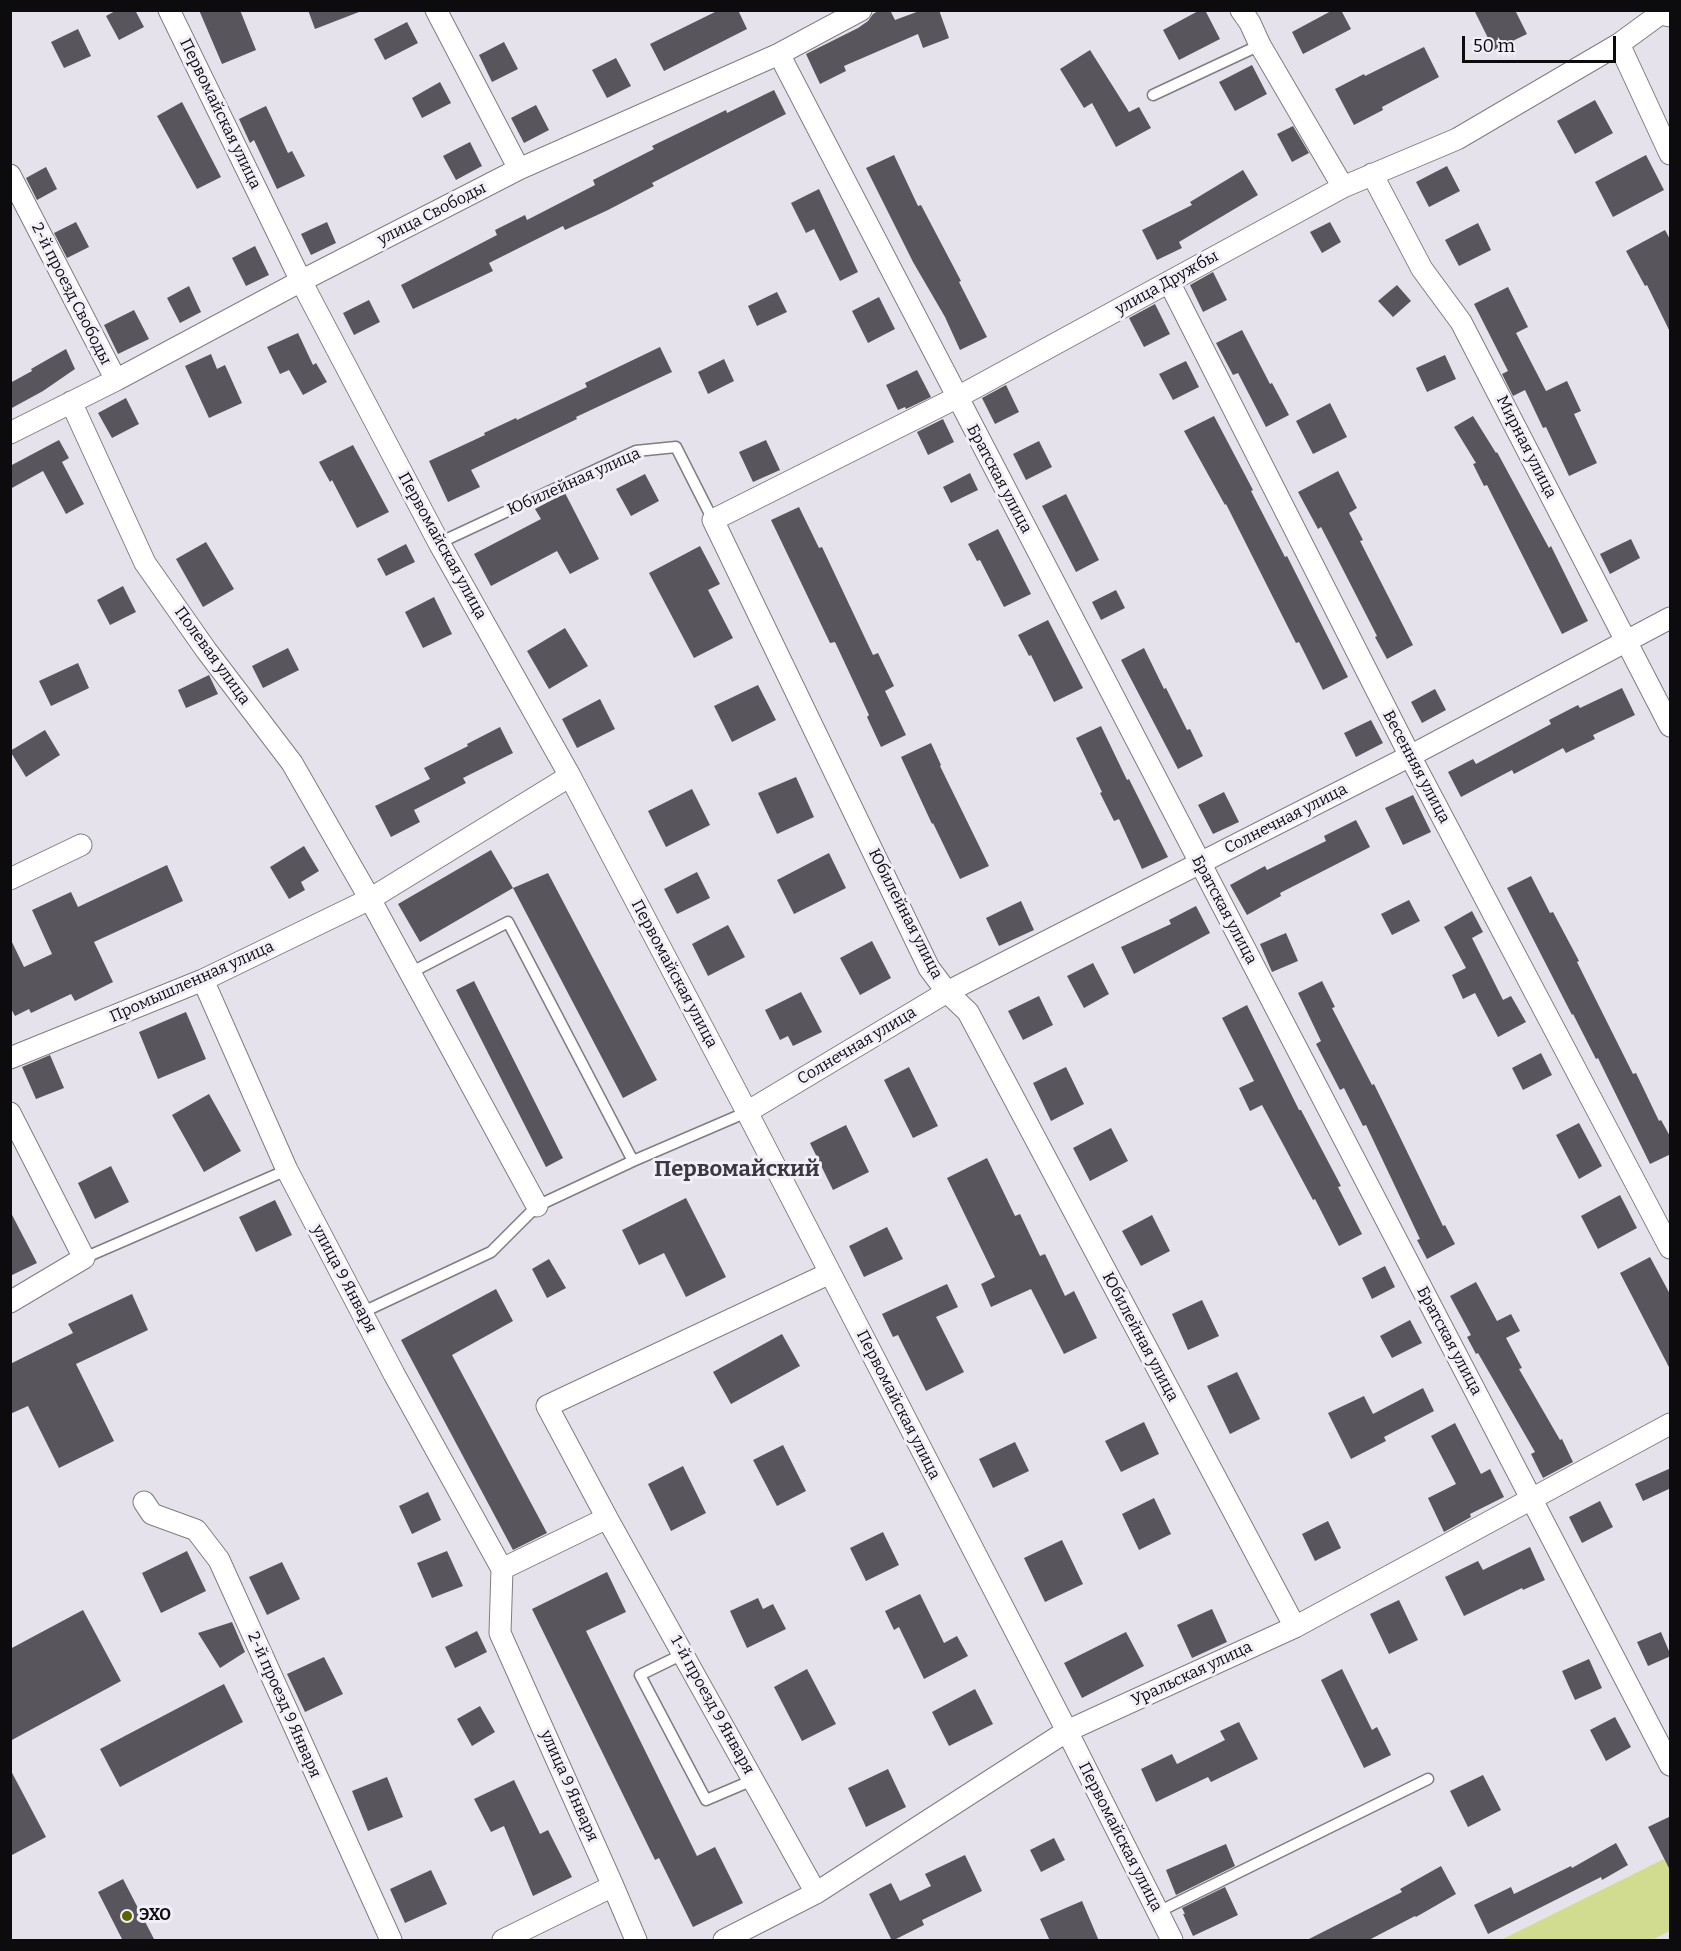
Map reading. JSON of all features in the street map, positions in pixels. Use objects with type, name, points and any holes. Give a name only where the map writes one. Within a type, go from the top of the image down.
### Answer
[{"type":"street","name":"Первомайская улица","points":[[169,10],[302,281],[439,543],[570,777],[747,1112],[1173,1941]]},
{"type":"street","points":[[436,10],[519,169]]},
{"type":"street","name":"улица Свободы","points":[[10,433],[519,169],[779,54],[861,10]]},
{"type":"street","points":[[1241,10],[1343,188]]},
{"type":"street","name":"улица Дружбы","points":[[712,520],[956,398],[1343,188],[1456,139],[1619,44],[1663,13]]},
{"type":"street","points":[[1619,44],[1671,154]]},
{"type":"street","name":"Братская улица","points":[[779,54],[956,398],[1671,1766]]},
{"type":"street","name":"Мирная улица","points":[[1372,174],[1422,269],[1461,321],[1671,726]]},
{"type":"street","name":"2-й проезд Свободы","points":[[10,175],[116,380]]},
{"type":"street","name":"Весенняя улица","points":[[1169,282],[1410,756],[1671,1248]]},
{"type":"street","name":"Полевая улица","points":[[71,402],[145,562],[206,650],[292,763],[370,899]]},
{"type":"street","name":"Юбилейная улица","points":[[712,520],[929,968],[947,992],[968,1012],[1295,1627]]},
{"type":"street","name":"Солнечная улица","points":[[747,1112],[947,992],[1410,756],[1671,618]]},
{"type":"street","name":"Промышленная улица","points":[[10,1058],[202,980],[370,899],[570,777]]},
{"type":"street","points":[[10,879],[81,845]]},
{"type":"street","points":[[370,899],[537,1206]]},
{"type":"street","name":"улица 9 Января","points":[[202,980],[287,1170],[394,1374],[502,1569],[500,1634],[614,1887]]},
{"type":"street","points":[[10,1113],[84,1258],[10,1302]]},
{"type":"street","points":[[502,1569],[608,1518],[548,1406],[830,1273]]},
{"type":"street","name":"Уральская улица","points":[[724,1941],[816,1893],[1067,1731],[1295,1627],[1671,1424]]},
{"type":"street","name":"2-й проезд 9 Января","points":[[144,1502],[153,1514],[196,1530],[219,1560],[391,1941]]},
{"type":"street","name":"1-й проезд 9 Января","points":[[608,1518],[816,1893]]},
{"type":"street","points":[[503,1941],[614,1887],[636,1941]]},
{"type":"lane","points":[[1153,95],[1260,45]]},
{"type":"lane","name":"Юбилейная улица","points":[[439,543],[636,451],[676,447],[712,520]]},
{"type":"lane","points":[[410,973],[508,922],[633,1161]]},
{"type":"lane","points":[[362,1313],[491,1252],[537,1206],[633,1161],[747,1112]]},
{"type":"lane","points":[[84,1258],[287,1170]]},
{"type":"lane","points":[[683,1654],[640,1675],[705,1800],[753,1780]]},
{"type":"lane","points":[[1158,1912],[1428,1779]]},
{"type":"green space","points":[[1670,1856],[1670,1931],[1652,1940],[1501,1940]]},
{"type":"building","points":[[117,10],[135,10],[144,27],[119,40],[106,16]]},
{"type":"building","points":[[199,10],[240,10],[256,50],[222,64]]},
{"type":"building","points":[[308,10],[359,10],[359,12],[315,29]]},
{"type":"building","points":[[719,10],[738,10],[747,29],[664,71],[650,44]]},
{"type":"building","points":[[880,10],[890,10],[895,20],[922,10],[939,10],[949,38],[923,48],[918,34],[844,66],[846,71],[820,84],[806,54],[858,28]]},
{"type":"building","points":[[1200,10],[1205,10],[1220,39],[1179,60],[1163,30]]},
{"type":"building","points":[[1333,10],[1341,10],[1351,29],[1303,54],[1292,32]]},
{"type":"building","points":[[1474,10],[1515,10],[1527,34],[1494,50]]},
{"type":"building","points":[[407,22],[418,43],[385,60],[374,39]]},
{"type":"building","points":[[78,29],[91,56],[64,68],[51,42]]},
{"type":"building","points":[[504,42],[518,69],[492,82],[479,55]]},
{"type":"building","points":[[1424,47],[1439,77],[1382,107],[1383,110],[1354,125],[1335,89]]},
{"type":"building","points":[[1090,50],[1129,112],[1139,107],[1151,128],[1116,147],[1092,103],[1084,108],[1060,69]]},
{"type":"building","points":[[616,58],[631,86],[607,98],[592,70]]},
{"type":"building","points":[[1252,65],[1267,94],[1235,111],[1219,82]]},
{"type":"building","points":[[440,82],[451,103],[422,118],[412,98]]},
{"type":"building","points":[[774,90],[786,114],[652,183],[654,186],[608,210],[565,230],[563,226],[489,263],[493,271],[413,309],[401,285],[497,235],[495,230],[525,215],[527,220],[595,185],[593,180],[654,149],[652,146],[726,110],[727,113]]},
{"type":"building","points":[[1595,100],[1613,133],[1575,154],[1557,121]]},
{"type":"building","points":[[182,102],[221,177],[197,189],[157,116]]},
{"type":"building","points":[[536,105],[549,130],[524,143],[511,118]]},
{"type":"building","points":[[266,106],[288,153],[292,151],[305,176],[277,189],[254,140],[250,143],[239,119]]},
{"type":"building","points":[[1293,126],[1309,153],[1292,162],[1277,134]]},
{"type":"building","points":[[470,142],[482,166],[456,180],[443,156]]},
{"type":"building","points":[[894,155],[918,206],[921,205],[961,281],[959,282],[987,337],[960,350],[945,317],[913,262],[866,168]]},
{"type":"building","points":[[1646,155],[1664,190],[1613,217],[1595,182]]},
{"type":"building","points":[[1447,166],[1460,191],[1429,207],[1416,182]]},
{"type":"building","points":[[46,167],[57,189],[37,200],[26,178]]},
{"type":"building","points":[[1243,170],[1258,195],[1179,242],[1182,248],[1157,260],[1142,230],[1192,205],[1190,202]]},
{"type":"building","points":[[819,189],[858,272],[840,281],[814,229],[806,233],[791,203]]},
{"type":"building","points":[[76,222],[89,247],[67,258],[54,233]]},
{"type":"building","points":[[327,222],[336,243],[311,255],[301,234]]},
{"type":"building","points":[[1330,222],[1341,242],[1322,253],[1310,232]]},
{"type":"building","points":[[1478,223],[1491,250],[1459,266],[1445,240]]},
{"type":"building","points":[[1665,230],[1671,241],[1671,334],[1647,285],[1645,286],[1626,251]]},
{"type":"building","points":[[255,246],[269,275],[246,286],[232,258]]},
{"type":"building","points":[[1213,272],[1227,300],[1203,312],[1190,285]]},
{"type":"building","points":[[1397,285],[1411,301],[1393,317],[1378,301]]},
{"type":"building","points":[[189,286],[201,312],[180,323],[167,298]]},
{"type":"building","points":[[1508,287],[1528,327],[1516,333],[1546,391],[1567,381],[1581,411],[1574,414],[1597,463],[1569,476],[1546,427],[1543,428],[1525,390],[1513,396],[1502,374],[1508,371],[1474,304]]},
{"type":"building","points":[[777,292],[787,312],[757,326],[748,306]]},
{"type":"building","points":[[879,297],[895,329],[868,343],[852,311]]},
{"type":"building","points":[[369,300],[380,322],[354,335],[343,313]]},
{"type":"building","points":[[1155,304],[1170,334],[1144,347],[1129,318]]},
{"type":"building","points":[[134,310],[149,339],[118,354],[104,325]]},
{"type":"building","points":[[1242,330],[1289,415],[1266,427],[1238,373],[1233,375],[1216,343]]},
{"type":"building","points":[[298,333],[313,365],[316,363],[327,382],[303,395],[289,370],[280,374],[267,347]]},
{"type":"building","points":[[660,347],[672,372],[471,470],[480,487],[448,502],[429,461],[516,418],[517,420],[587,387],[585,383]]},
{"type":"building","points":[[66,349],[75,369],[43,391],[10,409],[10,383]]},
{"type":"building","points":[[211,354],[217,369],[225,365],[242,403],[209,418],[185,366]]},
{"type":"building","points":[[1445,355],[1456,379],[1427,392],[1416,368]]},
{"type":"building","points":[[724,359],[734,381],[708,394],[698,372]]},
{"type":"building","points":[[1186,361],[1199,387],[1173,400],[1159,374]]},
{"type":"building","points":[[917,370],[931,397],[906,409],[905,407],[898,410],[886,385]]},
{"type":"building","points":[[1006,385],[1019,412],[995,424],[982,398]]},
{"type":"building","points":[[126,398],[139,424],[112,438],[98,413]]},
{"type":"building","points":[[1330,403],[1347,437],[1313,454],[1296,421]]},
{"type":"building","points":[[1214,416],[1348,677],[1323,690],[1299,642],[1296,643],[1226,504],[1184,431]]},
{"type":"building","points":[[1473,416],[1497,452],[1549,548],[1551,546],[1588,621],[1562,634],[1487,485],[1484,486],[1473,464],[1476,463],[1454,427]]},
{"type":"building","points":[[943,419],[954,442],[928,455],[917,432]]},
{"type":"building","points":[[59,440],[69,458],[62,462],[84,504],[66,514],[43,471],[10,489],[10,466]]},
{"type":"building","points":[[766,440],[780,470],[753,482],[739,452]]},
{"type":"building","points":[[1039,441],[1052,467],[1026,480],[1013,454]]},
{"type":"building","points":[[353,445],[389,512],[357,528],[332,480],[330,482],[319,462]]},
{"type":"building","points":[[1338,471],[1357,508],[1349,513],[1363,540],[1360,541],[1413,645],[1387,659],[1321,527],[1318,529],[1298,492]]},
{"type":"building","points":[[970,473],[978,490],[951,503],[943,487]]},
{"type":"building","points":[[645,474],[659,501],[631,516],[616,489]]},
{"type":"building","points":[[565,493],[599,559],[570,574],[557,551],[491,586],[474,554],[541,519],[535,509]]},
{"type":"building","points":[[1066,494],[1099,560],[1076,572],[1042,506]]},
{"type":"building","points":[[799,507],[819,548],[822,547],[873,655],[878,653],[894,686],[885,691],[906,735],[881,747],[867,717],[869,715],[835,642],[830,643],[771,520]]},
{"type":"building","points":[[998,529],[1031,594],[1004,607],[980,560],[977,561],[968,544]]},
{"type":"building","points":[[1631,539],[1640,558],[1610,574],[1600,554]]},
{"type":"building","points":[[206,542],[234,589],[203,607],[176,559]]},
{"type":"building","points":[[406,544],[415,562],[386,576],[377,559]]},
{"type":"building","points":[[700,546],[720,584],[708,590],[733,638],[694,658],[649,573]]},
{"type":"building","points":[[123,586],[136,612],[110,625],[97,600]]},
{"type":"building","points":[[1116,590],[1125,608],[1101,620],[1092,602]]},
{"type":"building","points":[[434,597],[452,634],[423,648],[405,612]]},
{"type":"building","points":[[1048,620],[1083,688],[1054,702],[1031,655],[1029,656],[1018,635]]},
{"type":"building","points":[[565,628],[588,666],[549,689],[527,651]]},
{"type":"building","points":[[288,648],[299,670],[263,688],[252,666]]},
{"type":"building","points":[[1144,648],[1164,689],[1166,688],[1187,730],[1190,729],[1203,756],[1178,769],[1121,660]]},
{"type":"building","points":[[78,663],[89,688],[51,706],[39,681]]},
{"type":"building","points":[[209,675],[218,694],[186,708],[178,690]]},
{"type":"building","points":[[758,685],[776,720],[732,742],[714,706]]},
{"type":"building","points":[[1622,688],[1635,715],[1593,735],[1595,739],[1566,753],[1563,748],[1514,774],[1512,770],[1461,797],[1448,772],[1473,759],[1476,764],[1551,724],[1549,720],[1578,705],[1580,708]]},
{"type":"building","points":[[1435,689],[1446,710],[1422,723],[1411,702]]},
{"type":"building","points":[[600,699],[615,729],[577,748],[562,719]]},
{"type":"building","points":[[1371,720],[1383,743],[1356,757],[1344,733]]},
{"type":"building","points":[[1101,726],[1168,857],[1142,869],[1119,819],[1114,821],[1076,738]]},
{"type":"building","points":[[500,727],[513,753],[463,778],[466,783],[414,810],[420,822],[391,837],[375,806],[430,779],[424,768]]},
{"type":"building","points":[[45,730],[60,755],[26,777],[10,751]]},
{"type":"building","points":[[931,743],[989,866],[960,879],[901,757]]},
{"type":"building","points":[[796,777],[814,817],[777,834],[758,793]]},
{"type":"building","points":[[692,789],[710,825],[666,847],[648,811]]},
{"type":"building","points":[[1224,792],[1239,822],[1213,834],[1198,805]]},
{"type":"building","points":[[1413,795],[1431,832],[1403,845],[1385,808]]},
{"type":"building","points":[[1356,820],[1370,847],[1280,893],[1281,896],[1247,915],[1230,885],[1265,866],[1267,870],[1326,841],[1324,836]]},
{"type":"building","points":[[304,846],[319,871],[301,882],[305,890],[289,899],[270,867]]},
{"type":"building","points":[[491,850],[513,888],[420,942],[398,904]]},
{"type":"building","points":[[829,853],[846,888],[794,914],[777,880]]},
{"type":"building","points":[[167,865],[183,901],[94,942],[113,982],[75,1001],[71,994],[31,1013],[29,1009],[15,1016],[10,1007],[10,938],[24,967],[52,954],[32,910],[71,892],[78,907]]},
{"type":"building","points":[[697,872],[710,898],[677,914],[664,889]]},
{"type":"building","points":[[548,873],[657,1080],[623,1098],[513,888]]},
{"type":"building","points":[[1531,876],[1579,961],[1577,962],[1633,1074],[1636,1073],[1659,1121],[1661,1120],[1671,1138],[1671,1154],[1650,1164],[1598,1058],[1596,1059],[1572,1015],[1507,888]]},
{"type":"building","points":[[1409,900],[1420,921],[1392,935],[1381,914]]},
{"type":"building","points":[[1021,901],[1034,930],[999,946],[986,918]]},
{"type":"building","points":[[1196,906],[1210,933],[1134,974],[1121,947],[1171,924],[1169,920]]},
{"type":"building","points":[[1472,911],[1483,932],[1472,938],[1503,1000],[1511,996],[1526,1022],[1498,1037],[1475,993],[1463,999],[1452,975],[1466,968],[1444,927]]},
{"type":"building","points":[[728,925],[745,957],[708,976],[692,944]]},
{"type":"building","points":[[1286,933],[1298,961],[1272,972],[1260,944]]},
{"type":"building","points":[[872,941],[891,978],[860,995],[840,958]]},
{"type":"building","points":[[1093,963],[1109,994],[1084,1008],[1067,976]]},
{"type":"building","points":[[474,981],[563,1158],[546,1167],[456,990]]},
{"type":"building","points":[[1322,981],[1335,1007],[1332,1008],[1372,1085],[1374,1084],[1443,1226],[1445,1225],[1455,1244],[1427,1259],[1417,1240],[1420,1239],[1366,1125],[1363,1126],[1344,1088],[1340,1090],[1316,1044],[1321,1041],[1298,993]]},
{"type":"building","points":[[801,992],[822,1032],[793,1046],[788,1036],[780,1040],[765,1010]]},
{"type":"building","points":[[1039,996],[1053,1025],[1023,1040],[1008,1011]]},
{"type":"building","points":[[1247,1005],[1299,1110],[1341,1186],[1338,1187],[1362,1234],[1339,1246],[1262,1105],[1250,1111],[1239,1088],[1254,1081],[1222,1018]]},
{"type":"building","points":[[186,1012],[206,1059],[158,1079],[139,1032]]},
{"type":"building","points":[[1541,1053],[1552,1075],[1523,1090],[1512,1068]]},
{"type":"building","points":[[50,1055],[64,1088],[36,1099],[22,1067]]},
{"type":"building","points":[[909,1067],[938,1126],[913,1138],[884,1080]]},
{"type":"building","points":[[1066,1067],[1084,1104],[1051,1121],[1033,1083]]},
{"type":"building","points":[[209,1094],[241,1151],[204,1172],[172,1115]]},
{"type":"building","points":[[1579,1123],[1602,1166],[1579,1179],[1556,1135]]},
{"type":"building","points":[[846,1125],[869,1172],[833,1190],[810,1143]]},
{"type":"building","points":[[1111,1128],[1128,1161],[1090,1181],[1073,1148]]},
{"type":"building","points":[[987,1158],[1015,1216],[1020,1214],[1040,1256],[1045,1254],[1065,1296],[1074,1291],[1097,1338],[1064,1354],[1031,1289],[991,1307],[981,1284],[995,1277],[947,1178]]},
{"type":"building","points":[[111,1166],[129,1202],[95,1219],[78,1183]]},
{"type":"building","points":[[1620,1195],[1637,1228],[1598,1249],[1581,1216]]},
{"type":"building","points":[[686,1198],[726,1277],[686,1297],[664,1253],[639,1265],[622,1230]]},
{"type":"building","points":[[275,1200],[292,1235],[256,1252],[239,1217]]},
{"type":"building","points":[[10,1211],[37,1263],[10,1276]]},
{"type":"building","points":[[1152,1215],[1170,1251],[1141,1266],[1122,1231]]},
{"type":"building","points":[[887,1227],[903,1259],[864,1277],[849,1246]]},
{"type":"building","points":[[1650,1257],[1671,1296],[1671,1371],[1620,1273]]},
{"type":"building","points":[[549,1259],[566,1288],[547,1298],[532,1269]]},
{"type":"building","points":[[1385,1266],[1395,1287],[1372,1299],[1362,1278]]},
{"type":"building","points":[[1476,1282],[1497,1321],[1511,1314],[1520,1331],[1506,1338],[1522,1368],[1519,1369],[1560,1440],[1562,1439],[1573,1462],[1543,1478],[1531,1454],[1535,1452],[1478,1353],[1476,1354],[1467,1337],[1471,1335],[1450,1296]]},
{"type":"building","points":[[947,1284],[958,1307],[936,1317],[964,1372],[926,1391],[898,1335],[893,1337],[882,1314]]},
{"type":"building","points":[[496,1289],[513,1321],[452,1355],[547,1533],[513,1550],[401,1340]]},
{"type":"building","points":[[132,1294],[148,1330],[76,1364],[114,1441],[59,1468],[28,1406],[10,1414],[10,1364],[73,1333],[68,1324]]},
{"type":"building","points":[[1202,1300],[1219,1336],[1188,1350],[1172,1314]]},
{"type":"building","points":[[1410,1320],[1422,1343],[1392,1358],[1380,1336]]},
{"type":"building","points":[[782,1334],[800,1366],[731,1404],[713,1372]]},
{"type":"building","points":[[1237,1372],[1260,1419],[1230,1434],[1207,1386]]},
{"type":"building","points":[[1423,1388],[1434,1411],[1384,1437],[1386,1441],[1351,1459],[1328,1413],[1364,1396],[1373,1414]]},
{"type":"building","points":[[1144,1422],[1159,1454],[1121,1472],[1105,1441]]},
{"type":"building","points":[[1455,1423],[1481,1474],[1490,1469],[1504,1497],[1470,1514],[1471,1517],[1444,1532],[1428,1498],[1456,1484],[1431,1436]]},
{"type":"building","points":[[1015,1442],[1029,1471],[993,1488],[979,1459]]},
{"type":"building","points":[[783,1445],[806,1491],[777,1506],[753,1460]]},
{"type":"building","points":[[683,1466],[706,1513],[671,1531],[648,1484]]},
{"type":"building","points":[[1671,1468],[1671,1488],[1643,1501],[1635,1484]]},
{"type":"building","points":[[428,1492],[441,1520],[412,1534],[399,1506]]},
{"type":"building","points":[[1154,1498],[1171,1534],[1139,1550],[1122,1514]]},
{"type":"building","points":[[1600,1501],[1613,1527],[1582,1543],[1569,1517]]},
{"type":"building","points":[[1328,1521],[1341,1548],[1315,1561],[1302,1534]]},
{"type":"building","points":[[883,1532],[899,1565],[866,1581],[850,1548]]},
{"type":"building","points":[[1062,1540],[1083,1584],[1045,1602],[1024,1558]]},
{"type":"building","points":[[1530,1547],[1545,1580],[1523,1590],[1522,1588],[1464,1616],[1445,1577],[1478,1561],[1483,1570]]},
{"type":"building","points":[[187,1551],[206,1591],[161,1613],[142,1573]]},
{"type":"building","points":[[447,1551],[463,1586],[432,1598],[417,1563]]},
{"type":"building","points":[[282,1562],[300,1599],[267,1615],[249,1577]]},
{"type":"building","points":[[607,1572],[626,1612],[586,1631],[697,1856],[715,1847],[743,1903],[693,1927],[659,1858],[655,1860],[532,1609]]},
{"type":"building","points":[[920,1594],[944,1643],[957,1636],[968,1656],[924,1679],[899,1627],[894,1630],[885,1611]]},
{"type":"building","points":[[758,1598],[763,1609],[773,1604],[786,1629],[747,1648],[730,1611]]},
{"type":"building","points":[[1399,1600],[1418,1640],[1389,1654],[1370,1614]]},
{"type":"building","points":[[1212,1609],[1227,1642],[1192,1658],[1177,1625]]},
{"type":"building","points":[[83,1610],[121,1681],[10,1741],[10,1649]]},
{"type":"building","points":[[232,1622],[245,1652],[220,1668],[198,1633]]},
{"type":"building","points":[[477,1631],[487,1652],[455,1668],[445,1647]]},
{"type":"building","points":[[1126,1632],[1144,1666],[1082,1698],[1064,1663]]},
{"type":"building","points":[[1661,1632],[1671,1656],[1648,1666],[1637,1642]]},
{"type":"building","points":[[324,1657],[343,1694],[305,1712],[287,1674]]},
{"type":"building","points":[[1589,1659],[1602,1688],[1575,1700],[1562,1671]]},
{"type":"building","points":[[807,1669],[836,1724],[802,1741],[774,1687]]},
{"type":"building","points":[[1342,1669],[1372,1730],[1377,1727],[1391,1755],[1364,1768],[1321,1680]]},
{"type":"building","points":[[224,1684],[243,1722],[120,1787],[100,1749]]},
{"type":"building","points":[[975,1689],[993,1724],[949,1746],[932,1712]]},
{"type":"building","points":[[480,1706],[495,1732],[472,1746],[457,1719]]},
{"type":"building","points":[[1615,1717],[1631,1747],[1606,1761],[1590,1730]]},
{"type":"building","points":[[1239,1722],[1258,1759],[1211,1782],[1208,1777],[1156,1802],[1141,1769],[1172,1754],[1177,1764],[1225,1740],[1220,1731]]},
{"type":"building","points":[[10,1769],[46,1837],[10,1856]]},
{"type":"building","points":[[888,1769],[906,1807],[866,1827],[848,1788]]},
{"type":"building","points":[[1483,1775],[1501,1810],[1468,1827],[1450,1791]]},
{"type":"building","points":[[387,1777],[403,1817],[368,1831],[352,1791]]},
{"type":"building","points":[[514,1780],[540,1834],[548,1830],[572,1877],[533,1896],[504,1826],[491,1832],[474,1799]]},
{"type":"building","points":[[1671,1816],[1671,1872],[1648,1827]]},
{"type":"building","points":[[1054,1838],[1065,1860],[1041,1872],[1030,1850]]},
{"type":"building","points":[[1616,1843],[1628,1865],[1602,1880],[1601,1877],[1488,1934],[1474,1905],[1511,1887],[1514,1894],[1571,1866],[1572,1868]]},
{"type":"building","points":[[1226,1844],[1235,1866],[1176,1895],[1166,1870]]},
{"type":"building","points":[[965,1855],[982,1891],[922,1920],[924,1925],[892,1941],[869,1894],[891,1883],[900,1901],[931,1886],[925,1874]]},
{"type":"building","points":[[1441,1866],[1456,1894],[1416,1917],[1367,1941],[1305,1941],[1402,1892],[1400,1889]]},
{"type":"building","points":[[431,1870],[447,1904],[405,1923],[390,1889]]},
{"type":"building","name":"ЭХО","points":[[123,1879],[155,1941],[123,1941],[98,1892]]},
{"type":"building","points":[[1225,1887],[1238,1915],[1193,1936],[1182,1908]]},
{"type":"building","points":[[1082,1901],[1099,1941],[1050,1941],[1040,1919]]},
{"type":"place","name":"ЭХО","points":[[127,1916]]},
{"type":"district","name":"Первомайский","points":[[737,1170]]}]
